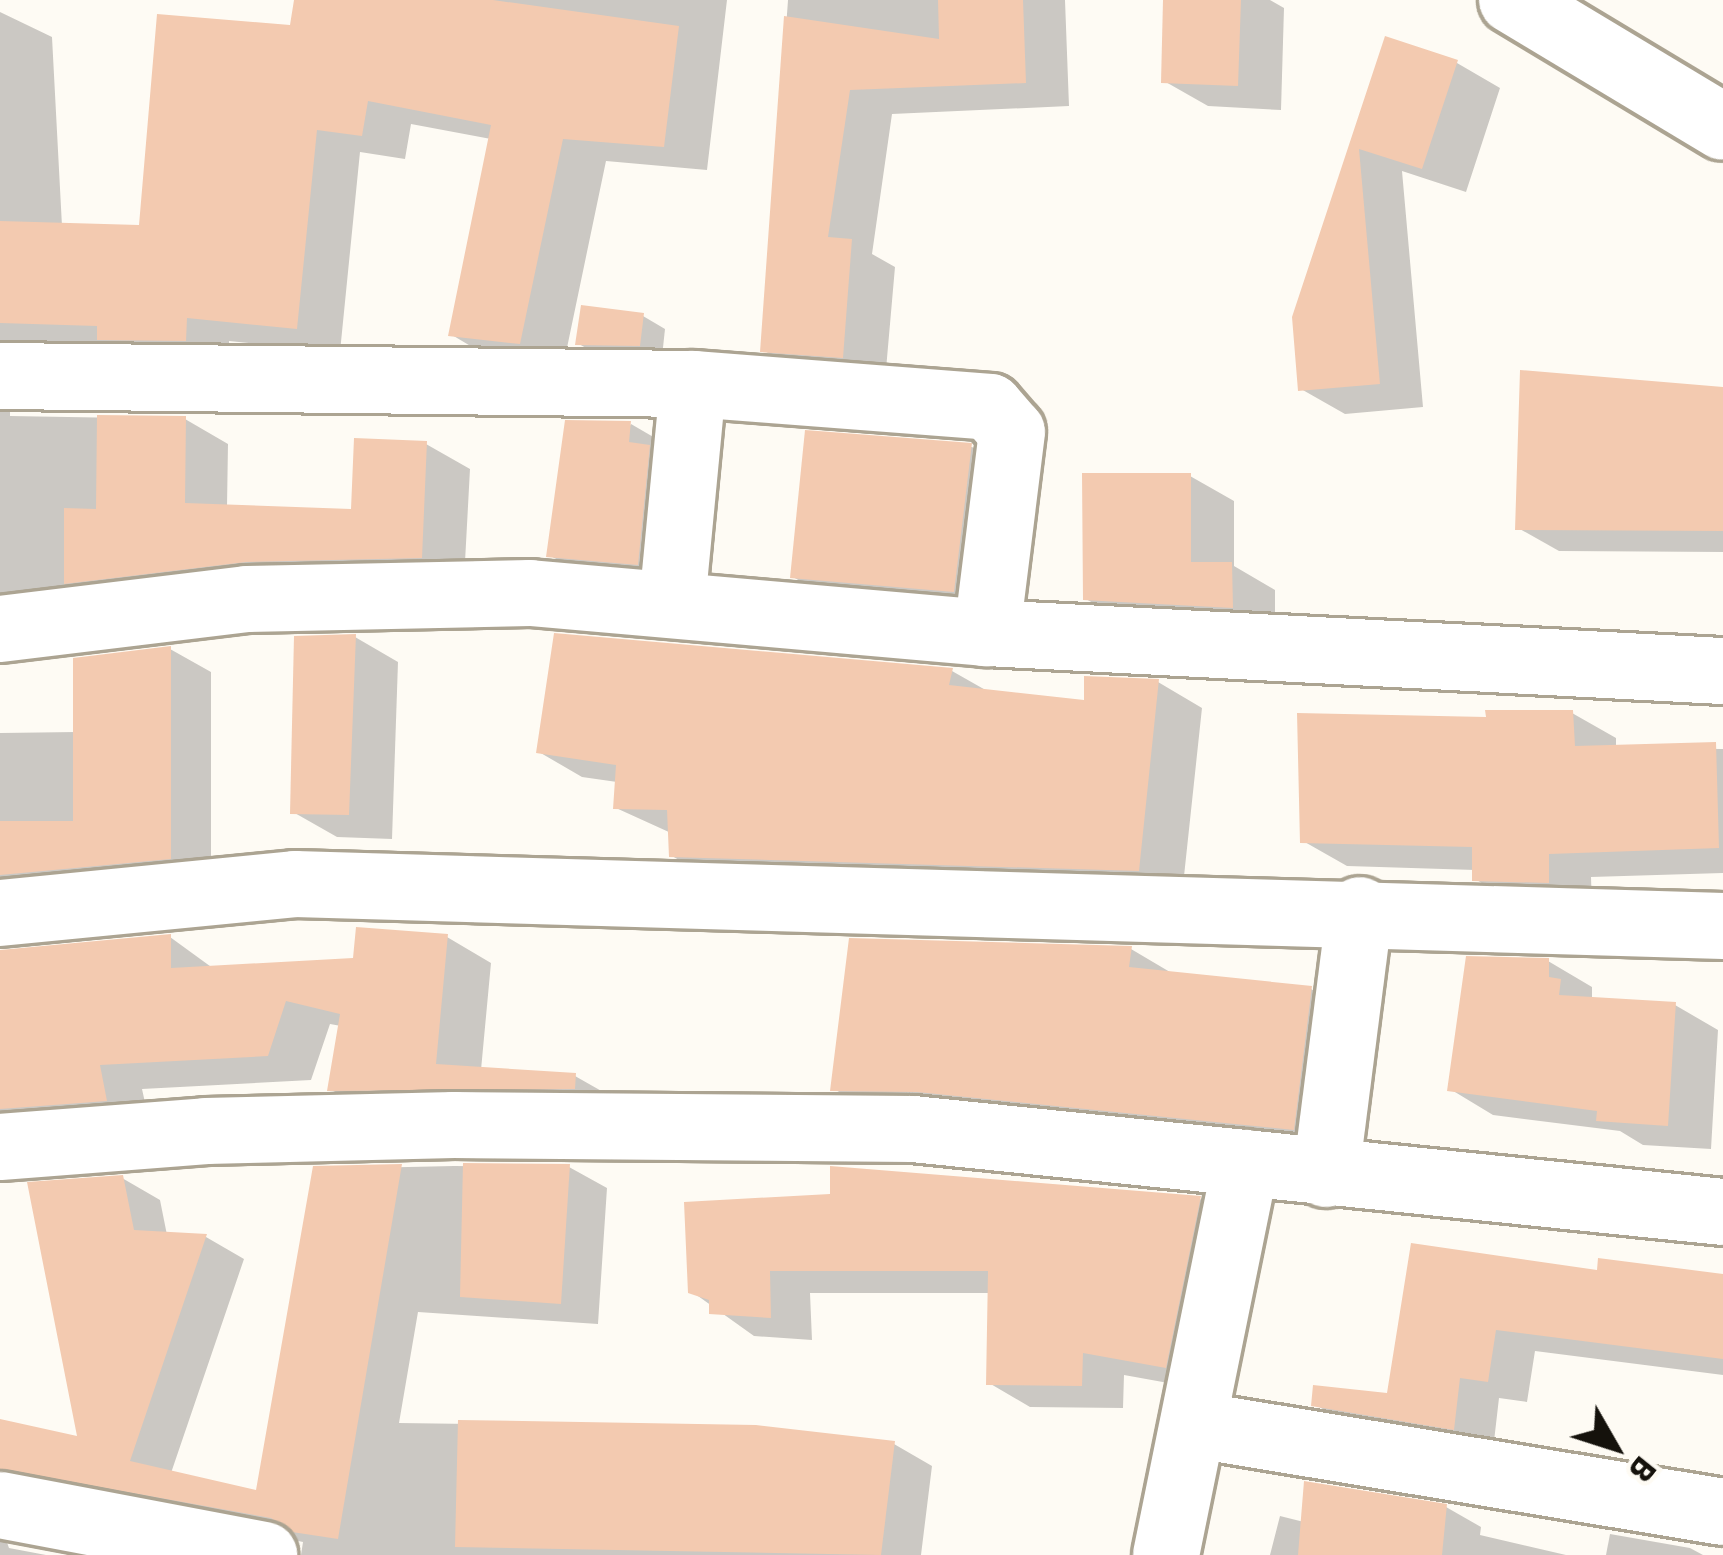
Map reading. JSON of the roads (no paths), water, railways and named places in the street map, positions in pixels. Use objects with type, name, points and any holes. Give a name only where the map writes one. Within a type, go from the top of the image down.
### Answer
[{"type":"street","points":[[1512,0],[1723,127]]},
{"type":"street","points":[[0,376],[693,384],[1000,413],[1012,432],[987,633]]},
{"type":"street","points":[[672,604],[693,384]]},
{"type":"street","points":[[0,629],[380,592],[672,604],[987,633],[1723,671]]},
{"type":"street","points":[[0,913],[295,884],[703,901],[1360,910],[1723,926]]},
{"type":"street","points":[[1326,1174],[1360,910]]},
{"type":"street","points":[[0,1148],[206,1131],[454,1125],[913,1129],[1723,1212]]},
{"type":"street","points":[[1166,1555],[1246,1163]]},
{"type":"street","points":[[1196,1425],[1723,1512]]},
{"type":"street","points":[[0,1505],[264,1555]]}]
